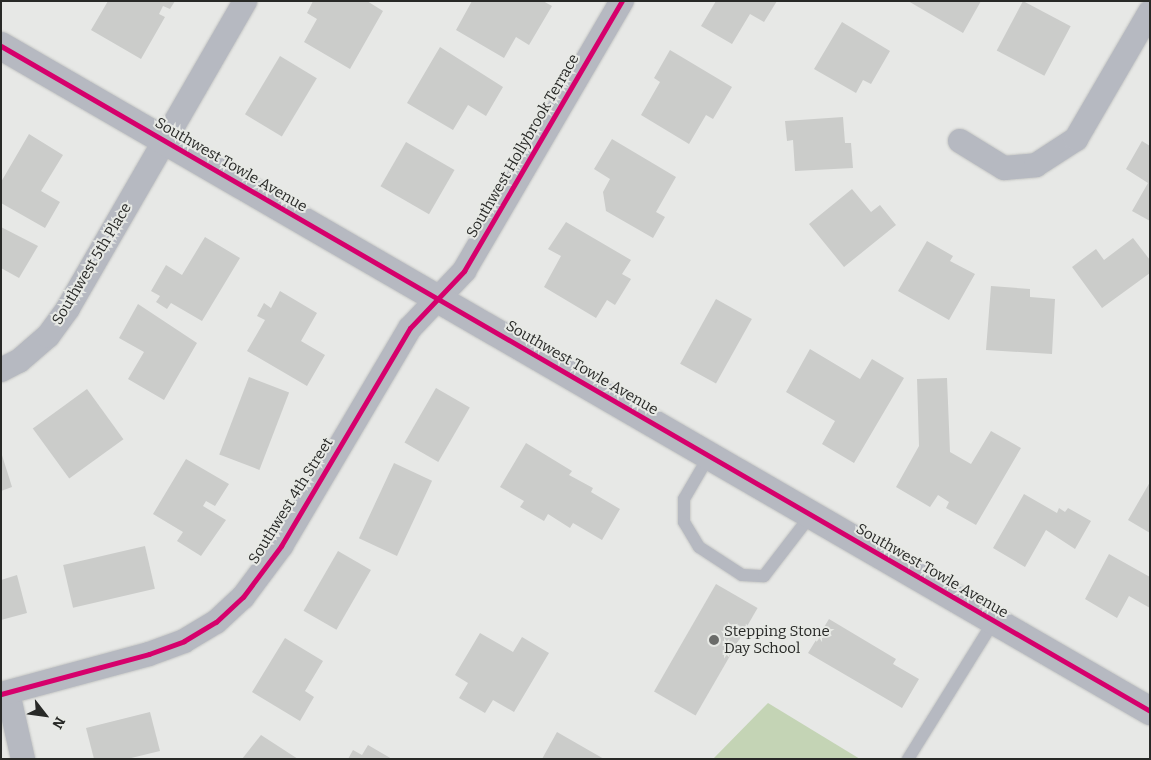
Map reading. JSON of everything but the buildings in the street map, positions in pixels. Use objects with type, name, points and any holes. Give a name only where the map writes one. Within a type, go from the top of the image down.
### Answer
[{"type":"street","name":"Southwest 5th Place","points":[[1,370],[18,361],[48,336],[68,308],[245,1]]},
{"type":"street","name":"Southwest Hollybrook Terrace","points":[[438,298],[464,271],[622,1]]},
{"type":"street","points":[[960,142],[1004,168],[1036,165],[1076,139],[1150,12]]},
{"type":"street","name":"Southwest Towle Avenue","points":[[1,46],[1150,711]]},
{"type":"street","name":"Southwest 4th Street","points":[[5,693],[149,654],[184,641],[223,615],[243,596],[281,546],[410,328],[438,298]]},
{"type":"street","points":[[5,693],[23,759]]},
{"type":"lane","points":[[709,456],[684,499],[684,522],[699,547],[742,575],[764,576],[810,515]]},
{"type":"lane","points":[[908,759],[994,621]]},
{"type":"green space","points":[[768,703],[860,759],[713,759]]},
{"type":"cycle path","points":[[1,694],[149,654],[184,641],[216,622],[243,597],[281,546],[410,328],[464,271],[622,1]]},
{"type":"cycle path","points":[[1,46],[1150,711]]},
{"type":"place","name":"Stepping Stone Day School","points":[[714,640]]}]
